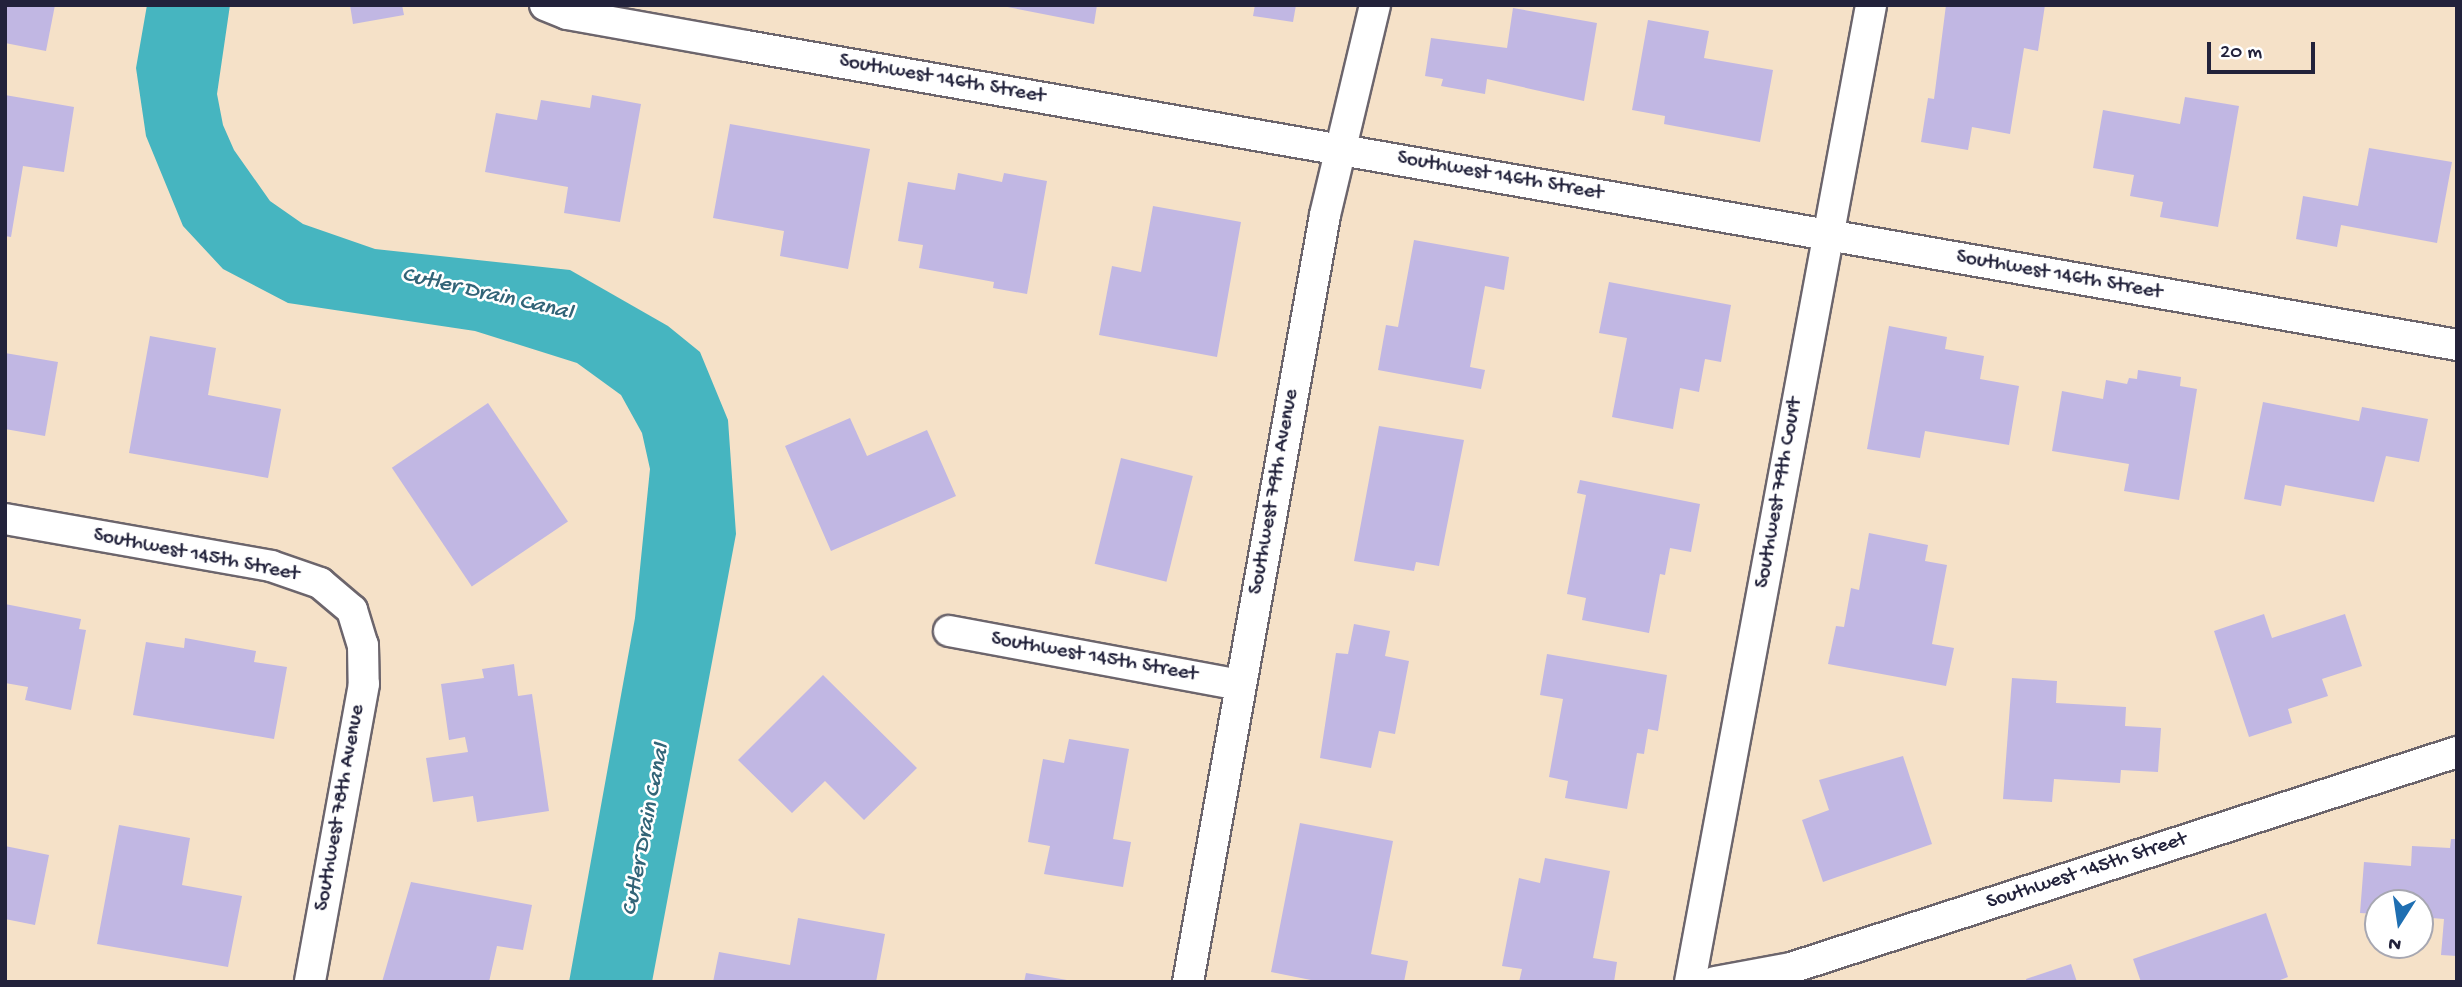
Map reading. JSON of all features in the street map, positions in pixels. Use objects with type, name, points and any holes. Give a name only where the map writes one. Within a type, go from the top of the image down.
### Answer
[{"type":"street","name":"Southwest 146th Street","points":[[545,5],[567,14],[1343,149],[1827,237],[2457,345]]},
{"type":"street","name":"Southwest 79th Avenue","points":[[1188,982],[1325,215],[1343,149],[1375,5]]},
{"type":"street","name":"Southwest 79th Court","points":[[1690,982],[1871,5]]},
{"type":"street","name":"Southwest 145th Street","points":[[5,519],[288,571],[320,583],[345,600],[360,633]]},
{"type":"street","name":"Southwest 145th Street","points":[[949,631],[1240,685]]},
{"type":"street","name":"Southwest 78th Avenue","points":[[310,982],[364,684],[360,633]]},
{"type":"street","name":"Southwest 145th Street","points":[[1715,982],[1791,968],[2457,752]]},
{"type":"water","name":"Cutler Drain Canal","points":[[147,5],[230,5],[217,94],[223,125],[234,150],[270,201],[303,224],[375,249],[570,270],[668,326],[700,352],[728,420],[736,534],[652,982],[569,982],[635,618],[650,469],[642,433],[621,395],[577,363],[475,331],[288,303],[223,269],[183,226],[146,136],[136,68]]},
{"type":"building","points":[[5,5],[55,5],[46,51],[5,43]]},
{"type":"building","points":[[350,5],[402,5],[404,15],[353,24]]},
{"type":"building","points":[[997,5],[1097,5],[1094,24]]},
{"type":"building","points":[[1255,5],[1296,5],[1293,22],[1253,16]]},
{"type":"building","points":[[1946,5],[2045,5],[2038,51],[2024,48],[2010,134],[1972,127],[1968,150],[1921,142],[1928,98],[1934,99]]},
{"type":"building","points":[[1513,8],[1597,23],[1584,101],[1487,79],[1485,94],[1441,86],[1443,79],[1425,76],[1431,38],[1507,48]]},
{"type":"building","points":[[1648,20],[1709,31],[1704,58],[1773,70],[1760,142],[1664,124],[1665,116],[1632,110]]},
{"type":"building","points":[[5,95],[74,107],[64,172],[23,166],[11,237],[5,236]]},
{"type":"building","points":[[592,95],[641,104],[620,222],[564,213],[568,187],[485,172],[496,113],[537,120],[541,100],[590,108]]},
{"type":"building","points":[[2185,97],[2239,106],[2218,227],[2160,217],[2163,202],[2130,196],[2134,175],[2093,168],[2103,110],[2180,124]]},
{"type":"building","points":[[730,124],[870,149],[848,269],[780,256],[784,231],[713,218]]},
{"type":"building","points":[[2369,148],[2452,162],[2437,243],[2341,225],[2337,247],[2296,239],[2303,196],[2358,206]]},
{"type":"building","points":[[958,173],[1002,182],[1004,173],[1047,181],[1027,294],[993,288],[994,282],[919,268],[923,245],[898,241],[908,182],[955,190]]},
{"type":"building","points":[[1153,206],[1241,222],[1217,357],[1099,335],[1112,266],[1141,272]]},
{"type":"building","points":[[1414,240],[1509,257],[1504,290],[1485,286],[1470,367],[1485,370],[1481,389],[1378,370],[1386,325],[1398,327]]},
{"type":"building","points":[[1609,282],[1731,305],[1721,362],[1705,359],[1699,392],[1680,388],[1673,429],[1612,417],[1627,338],[1599,333]]},
{"type":"building","points":[[1889,326],[1947,337],[1945,349],[1984,356],[1980,379],[2019,386],[2009,445],[1925,431],[1920,458],[1867,449]]},
{"type":"building","points":[[150,336],[216,348],[208,395],[281,409],[268,478],[129,453]]},
{"type":"building","points":[[5,353],[58,362],[45,436],[5,429]]},
{"type":"building","points":[[2138,370],[2181,377],[2180,386],[2197,389],[2179,500],[2124,491],[2129,464],[2052,451],[2062,391],[2103,399],[2106,380],[2127,384],[2129,378],[2137,379]]},
{"type":"building","points":[[2263,402],[2359,421],[2362,407],[2428,419],[2419,462],[2386,456],[2374,502],[2285,485],[2281,506],[2244,499]]},
{"type":"building","points":[[488,403],[568,522],[472,586],[392,468]]},
{"type":"building","points":[[850,418],[867,456],[927,430],[956,496],[831,551],[785,446]]},
{"type":"building","points":[[1379,426],[1464,440],[1439,566],[1416,562],[1414,571],[1354,561]]},
{"type":"building","points":[[1121,458],[1193,476],[1166,582],[1095,564]]},
{"type":"building","points":[[1580,480],[1700,504],[1691,552],[1670,548],[1665,575],[1660,574],[1649,633],[1582,620],[1586,598],[1567,594],[1586,495],[1577,493]]},
{"type":"building","points":[[1869,533],[1928,545],[1925,561],[1947,565],[1932,644],[1954,648],[1946,686],[1828,664],[1836,626],[1844,627],[1851,588],[1859,590]]},
{"type":"building","points":[[5,604],[81,619],[79,629],[86,630],[71,710],[25,700],[28,687],[5,683]]},
{"type":"building","points":[[2264,614],[2272,638],[2345,614],[2362,666],[2322,679],[2328,696],[2288,709],[2292,723],[2249,737],[2214,631]]},
{"type":"building","points":[[1354,624],[1390,631],[1385,656],[1409,661],[1395,734],[1379,731],[1371,768],[1320,758],[1336,653],[1348,654]]},
{"type":"building","points":[[185,638],[256,651],[254,662],[287,667],[274,739],[133,715],[146,642],[184,648]]},
{"type":"building","points":[[1547,654],[1667,675],[1658,731],[1648,729],[1644,754],[1637,753],[1627,809],[1565,798],[1568,781],[1549,777],[1563,699],[1540,695]]},
{"type":"building","points":[[514,664],[518,696],[532,694],[549,811],[477,822],[473,796],[433,802],[426,758],[468,752],[465,737],[449,740],[441,684],[484,678],[482,669]]},
{"type":"building","points":[[823,675],[917,768],[864,820],[825,781],[792,813],[738,760]]},
{"type":"building","points":[[2012,678],[2057,681],[2056,703],[2126,707],[2125,726],[2161,728],[2158,772],[2121,770],[2120,783],[2054,779],[2052,802],[2003,799]]},
{"type":"building","points":[[1069,739],[1129,749],[1113,839],[1131,842],[1123,887],[1044,874],[1050,846],[1028,842],[1043,759],[1064,763]]},
{"type":"building","points":[[1903,756],[1932,844],[1823,882],[1802,820],[1829,810],[1819,780]]},
{"type":"building","points":[[1300,823],[1393,841],[1371,954],[1408,961],[1404,982],[1321,982],[1271,972]]},
{"type":"building","points":[[119,825],[190,838],[182,885],[242,896],[228,967],[97,944]]},
{"type":"building","points":[[2451,839],[2457,839],[2457,956],[2441,955],[2444,919],[2434,918],[2434,889],[2364,889],[2364,913],[2360,913],[2364,862],[2411,866],[2412,846],[2450,848]]},
{"type":"building","points":[[5,846],[49,855],[35,925],[5,919]]},
{"type":"building","points":[[1545,858],[1610,871],[1593,958],[1617,962],[1614,982],[1519,982],[1522,969],[1502,966],[1519,878],[1540,883]]},
{"type":"building","points":[[411,882],[532,905],[523,950],[497,946],[489,982],[382,982]]},
{"type":"building","points":[[2266,913],[2288,977],[2275,982],[2141,982],[2133,959]]},
{"type":"building","points":[[798,918],[885,934],[876,982],[713,982],[719,952],[790,965]]},
{"type":"building","points":[[2071,964],[2077,982],[2027,982],[2026,979]]},
{"type":"building","points":[[1026,973],[1067,980],[1067,982],[1024,982]]}]
